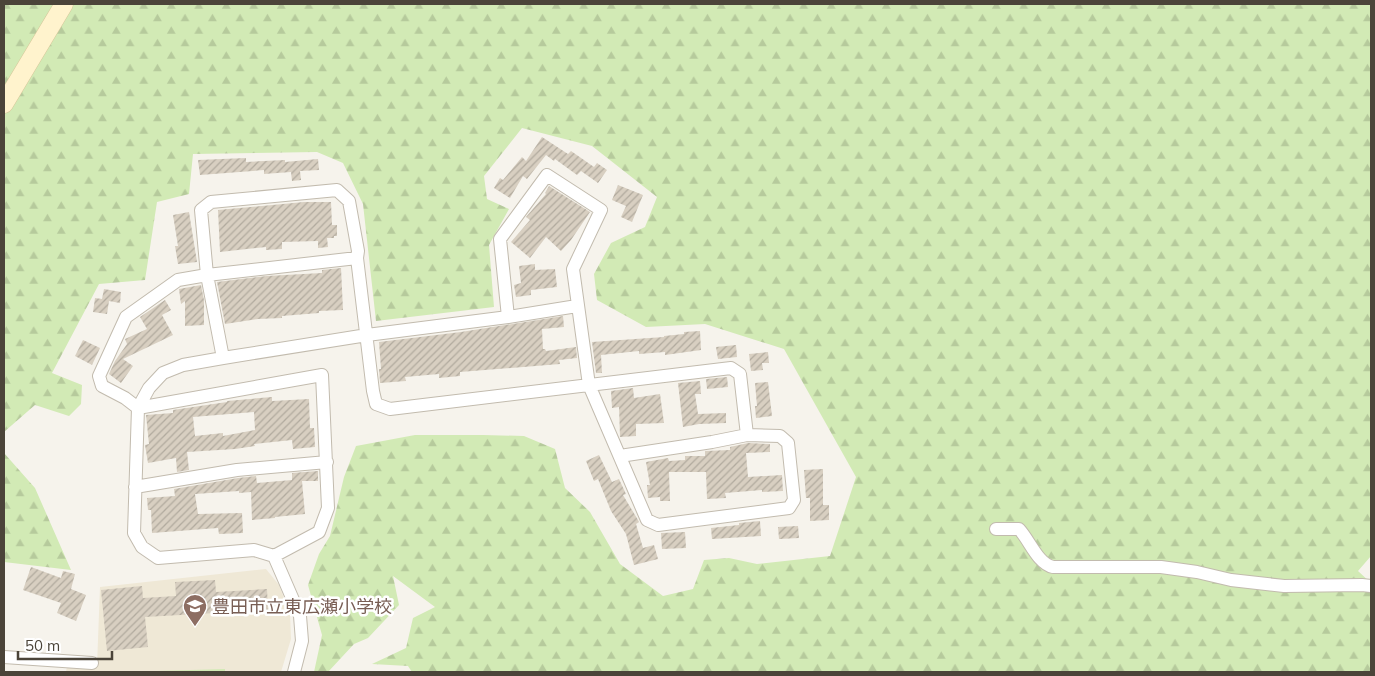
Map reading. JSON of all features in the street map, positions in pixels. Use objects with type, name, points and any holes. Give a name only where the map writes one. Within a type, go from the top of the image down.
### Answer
[{"type":"main road","points":[[4,104],[64,4]]},
{"type":"street","points":[[508,317],[500,240],[547,175],[601,210],[573,269],[577,306],[589,385],[647,520],[658,525],[788,508],[794,500],[788,443],[780,436],[747,435],[620,456]]},
{"type":"street","points":[[223,358],[207,275],[201,210],[211,202],[337,190],[349,201],[358,251],[357,258],[376,404],[390,409],[731,368],[740,374],[747,435]]},
{"type":"street","points":[[357,258],[178,280],[126,317],[99,376],[102,386],[125,398],[138,408],[322,375],[328,508],[319,532],[274,556],[254,550],[158,558],[142,547],[134,533],[138,408],[149,388],[163,373],[183,365],[223,358],[367,335],[577,306]]},
{"type":"street","points":[[135,487],[237,470],[327,462]]},
{"type":"street","points":[[996,530],[1019,530],[1047,566],[1161,567],[1197,572],[1231,580],[1284,586],[1362,584],[1371,586]]},
{"type":"street","points":[[274,556],[300,616],[302,641],[294,672]]},
{"type":"street","points":[[4,657],[92,663]]},
{"type":"shaded area","name":"豊田市立東広瀬小学校","points":[[266,569],[279,585],[290,614],[291,639],[281,672],[66,672],[67,666],[97,666],[100,587]]},
{"type":"green space","points":[[4,4],[1371,4],[1371,556],[1358,571],[1371,583],[1371,672],[412,672],[408,666],[372,664],[406,648],[413,618],[435,607],[393,576],[399,605],[368,638],[354,644],[328,672],[314,672],[322,635],[308,585],[319,554],[330,536],[344,477],[356,446],[415,435],[483,435],[524,436],[555,449],[565,488],[590,512],[620,564],[663,596],[693,589],[704,560],[729,558],[757,564],[830,556],[856,477],[784,349],[705,324],[646,327],[597,300],[594,274],[611,243],[645,227],[657,197],[592,146],[522,128],[484,176],[487,199],[509,209],[489,245],[494,307],[376,321],[363,204],[343,163],[317,152],[193,154],[189,194],[157,202],[145,280],[99,284],[52,373],[82,385],[81,404],[69,416],[35,405],[4,432]]},
{"type":"green space","points":[[4,453],[35,488],[71,570],[4,562]]},
{"type":"green space","points":[[225,669],[225,672],[122,672]]},
{"type":"building","points":[[542,137],[568,154],[571,151],[594,167],[597,163],[607,170],[598,183],[581,171],[577,175],[555,159],[554,161],[546,155],[527,179],[523,176],[510,198],[494,188],[500,178],[503,180],[522,157],[526,161]]},
{"type":"building","points":[[246,158],[246,162],[285,160],[285,162],[318,159],[319,170],[300,171],[301,180],[292,181],[291,172],[264,174],[264,170],[200,175],[198,160]]},
{"type":"building","points":[[618,185],[643,195],[632,222],[621,217],[626,206],[612,200]]},
{"type":"building","points":[[549,186],[590,212],[561,251],[546,237],[530,258],[511,242],[530,220],[526,217],[546,194]]},
{"type":"building","points":[[304,202],[331,202],[332,225],[337,225],[337,236],[327,238],[328,247],[318,248],[318,241],[282,242],[282,249],[266,250],[266,247],[220,252],[218,210]]},
{"type":"building","points":[[189,212],[197,262],[178,264],[175,246],[178,246],[173,215]]},
{"type":"building","points":[[535,264],[535,270],[555,269],[557,287],[531,290],[531,295],[516,297],[514,285],[521,283],[519,266]]},
{"type":"building","points":[[341,268],[343,310],[319,311],[319,313],[225,324],[217,282],[267,276],[322,273],[322,270]]},
{"type":"building","points":[[201,285],[204,300],[204,325],[185,326],[185,301],[181,304],[179,289]]},
{"type":"building","points":[[104,289],[121,292],[120,303],[109,301],[107,314],[93,312],[95,298],[102,299]]},
{"type":"building","points":[[165,300],[171,310],[162,315],[173,335],[123,359],[133,366],[121,383],[109,374],[115,361],[127,344],[125,339],[147,329],[140,317]]},
{"type":"building","points":[[563,316],[564,327],[542,329],[543,349],[546,351],[576,347],[577,358],[559,360],[560,364],[460,372],[460,376],[439,378],[439,374],[405,377],[406,381],[380,383],[379,342],[461,332]]},
{"type":"building","points":[[700,331],[701,350],[665,355],[665,352],[639,354],[639,351],[601,355],[602,373],[596,373],[592,342],[664,337],[684,334],[684,332]]},
{"type":"building","points":[[83,340],[100,348],[92,365],[75,356]]},
{"type":"building","points":[[736,345],[737,357],[718,359],[716,347]]},
{"type":"building","points":[[768,352],[769,363],[762,363],[763,370],[751,371],[749,354]]},
{"type":"building","points":[[727,377],[728,387],[707,389],[706,379]]},
{"type":"building","points":[[700,381],[701,394],[695,394],[698,414],[726,413],[726,423],[699,424],[683,427],[678,383]]},
{"type":"building","points":[[768,382],[772,416],[756,418],[755,383]]},
{"type":"building","points":[[633,388],[634,398],[660,394],[664,423],[636,424],[636,436],[620,437],[619,407],[612,408],[611,391]]},
{"type":"building","points":[[272,397],[272,401],[309,399],[310,428],[314,428],[315,447],[293,449],[292,440],[254,444],[255,446],[235,449],[187,452],[189,470],[177,472],[176,458],[148,463],[145,445],[149,444],[146,415],[173,413],[173,410],[227,401]],"holes":[[[254,412],[255,430],[223,436],[223,433],[195,436],[193,417]]]},
{"type":"building","points":[[748,443],[770,444],[770,452],[746,453],[748,477],[782,475],[783,491],[762,492],[762,490],[725,493],[726,498],[707,499],[706,472],[669,472],[670,501],[660,501],[660,497],[648,498],[647,485],[650,485],[646,462],[668,458],[669,461],[685,460],[685,456],[705,456],[705,451],[730,450],[730,447]]},
{"type":"building","points":[[599,455],[612,482],[619,479],[626,494],[623,495],[639,522],[636,524],[643,548],[654,545],[658,559],[634,565],[626,534],[611,511],[598,479],[594,481],[586,461]]},
{"type":"building","points":[[823,469],[823,505],[829,505],[829,520],[810,521],[810,498],[806,498],[804,470]]},
{"type":"building","points":[[318,471],[318,481],[302,481],[305,514],[252,520],[251,492],[195,494],[198,514],[242,513],[243,533],[219,534],[218,528],[152,533],[151,510],[148,510],[147,498],[175,496],[174,489],[238,478],[256,476],[257,483],[292,480],[292,473]]},
{"type":"building","points":[[760,521],[761,536],[712,539],[711,528]]},
{"type":"building","points":[[798,526],[799,538],[779,539],[778,527]]},
{"type":"building","points":[[685,532],[686,548],[662,549],[661,533]]},
{"type":"building","points":[[31,567],[61,578],[63,571],[75,574],[71,589],[86,595],[76,621],[57,613],[61,603],[23,590]]},
{"type":"building","points":[[215,580],[216,592],[267,589],[268,610],[145,617],[148,647],[107,651],[101,590],[142,586],[143,598],[176,596],[175,582]]},
{"type":"place","name":"豊田市立東広瀬小学校","points":[[195,627]]}]
